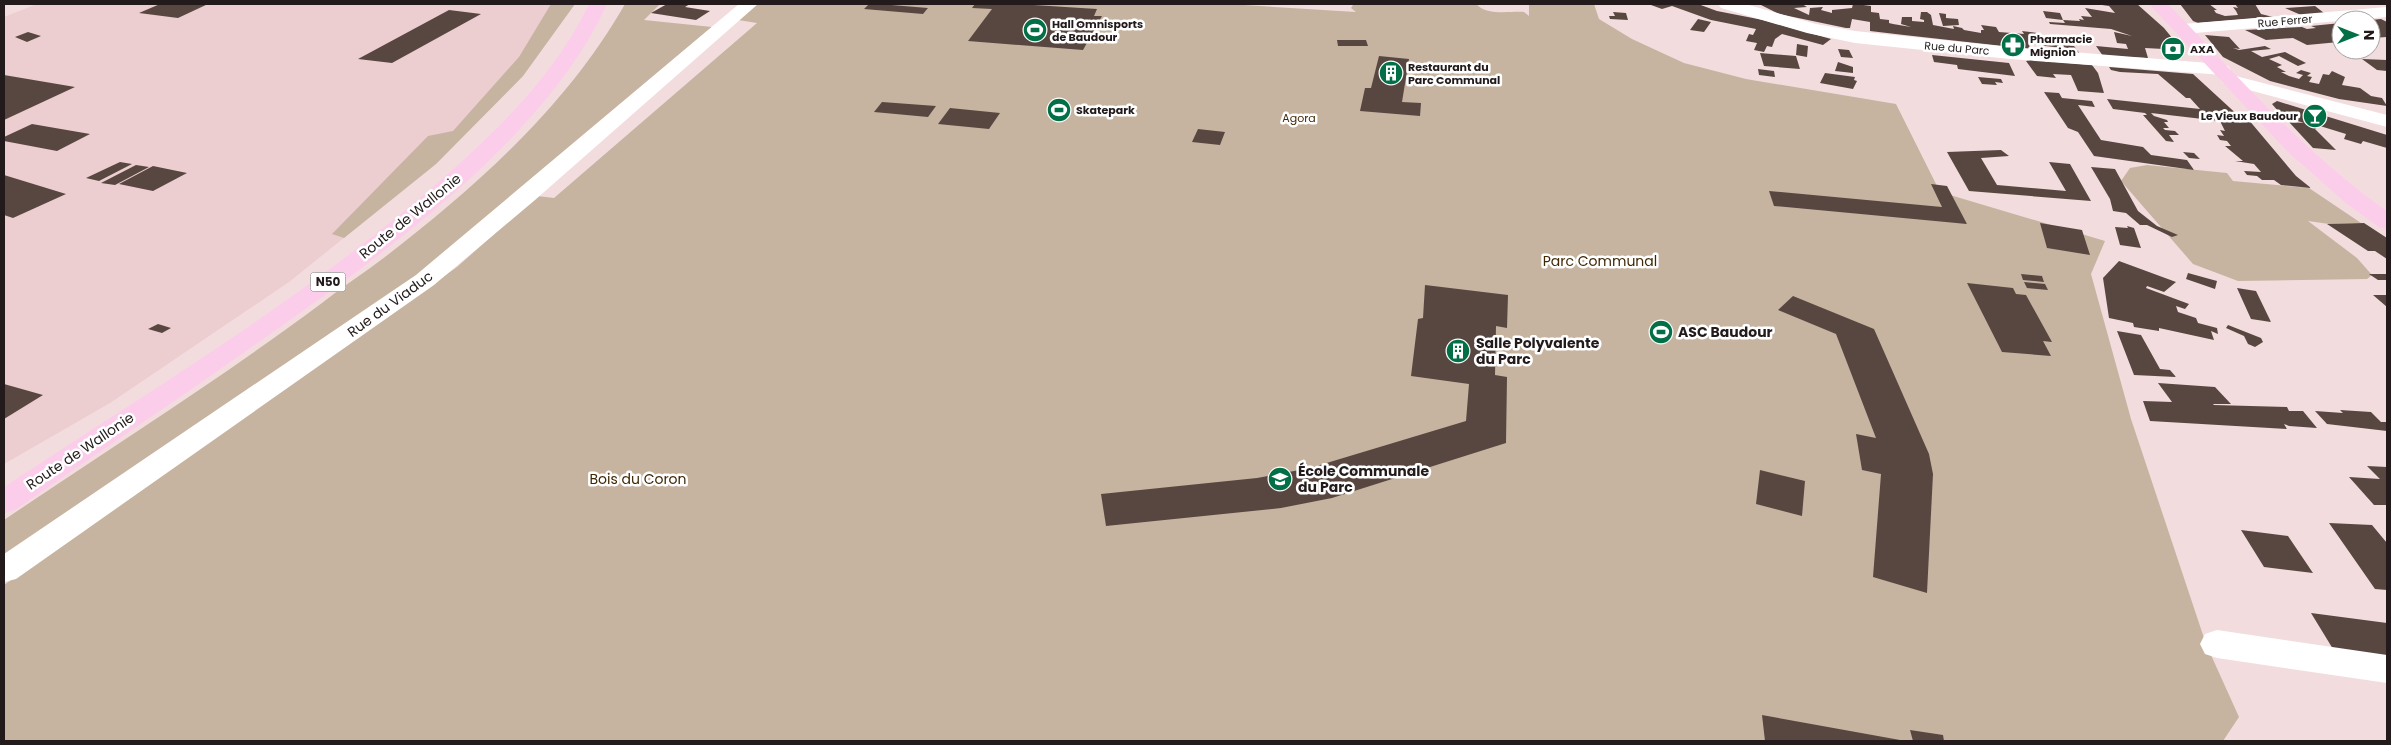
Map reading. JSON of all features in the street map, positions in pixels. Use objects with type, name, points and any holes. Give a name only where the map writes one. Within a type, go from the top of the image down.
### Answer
[{"type":"main road","name":"Route de Wallonie","points":[[4,502],[286,311],[389,235],[443,191],[518,118],[553,78],[570,56],[598,4]]},
{"type":"main road","points":[[2158,4],[2318,171],[2387,222]]},
{"type":"street","name":"Rue du Viaduc","points":[[4,570],[425,280],[527,196],[749,4]]},
{"type":"street","name":"Rue du Parc","points":[[1727,4],[1813,29],[1855,37],[2226,75],[2387,121]]},
{"type":"street","name":"Rue Ferrer","points":[[2183,29],[2387,12]]},
{"type":"street","points":[[2217,644],[2387,669]]},
{"type":"shaded area","points":[[37,4],[575,4],[523,76],[436,164],[289,282],[110,403],[4,464],[4,17]]},
{"type":"green space","points":[[551,4],[575,4],[523,76],[436,164],[344,238],[332,234],[428,136],[453,131],[519,57]]},
{"type":"green space","points":[[625,4],[660,4],[644,20],[712,27],[422,272],[4,558],[4,520],[204,387],[283,331],[385,257],[486,173],[548,110],[576,77],[602,41]]},
{"type":"green space","name":"Bois du Coron","points":[[757,4],[1228,4],[1356,12],[1351,8],[1353,5],[1358,4],[1476,4],[1492,12],[1524,12],[1529,16],[1529,4],[1594,4],[1599,19],[1632,39],[1684,63],[1746,79],[1896,104],[1940,192],[2105,241],[2091,274],[2131,419],[2206,644],[2239,717],[2223,741],[4,741],[4,585],[457,267],[537,196],[554,198],[757,23],[738,20]]},
{"type":"green space","points":[[2147,165],[2227,173],[2233,181],[2309,188],[2361,223],[2329,224],[2308,221],[2357,258],[2372,275],[2367,279],[2238,281],[2193,264],[2121,181],[2130,168]]},
{"type":"building","points":[[160,4],[208,4],[178,18],[139,13]]},
{"type":"building","points":[[667,4],[690,4],[685,7],[710,11],[696,20],[651,13]]},
{"type":"building","points":[[869,4],[928,8],[923,14],[864,9]]},
{"type":"building","name":"Hall Omnisports de Baudour","points":[[975,4],[1018,4],[1097,9],[1094,16],[1102,16],[1083,50],[968,41],[992,9],[972,8]]},
{"type":"building","points":[[1698,4],[1717,11],[1763,20],[1831,39],[1823,45],[1782,34],[1775,39],[1772,47],[1767,46],[1764,52],[1754,50],[1757,43],[1746,41],[1749,34],[1753,35],[1756,29],[1711,20],[1672,6],[1662,9],[1651,5]]},
{"type":"building","points":[[1759,4],[1802,4],[1807,7],[1794,8],[1809,15],[1810,8],[1823,7],[1821,10],[1832,13],[1832,10],[1852,8],[1853,4],[1871,6],[1871,12],[1879,13],[1880,19],[1889,20],[1889,23],[1911,27],[1901,24],[1902,17],[1912,17],[1912,21],[1924,22],[1924,20],[1920,19],[1921,12],[1927,12],[1931,15],[1933,25],[1954,29],[1953,26],[1981,33],[1981,30],[1984,30],[1981,25],[1996,27],[1999,32],[2024,34],[2022,31],[2037,33],[2040,36],[2057,38],[2062,48],[2029,44],[2030,49],[1870,31],[1870,22],[1852,19],[1850,28],[1846,28],[1779,14]]},
{"type":"building","points":[[2095,4],[2137,4],[2164,28],[2182,50],[2145,48],[2148,58],[2103,56],[2096,46],[2128,49],[2126,44],[2117,43],[2114,32],[2132,36],[2111,29],[2050,24],[2049,22],[2065,23],[2063,20],[2080,21],[2079,19],[2084,20],[2081,16],[2092,17],[2085,8],[2115,13],[2109,6]]},
{"type":"building","points":[[2180,4],[2209,4],[2217,10],[2214,10],[2216,13],[2225,16],[2238,15],[2233,7],[2238,8],[2235,4],[2255,4],[2261,14],[2273,17],[2198,23],[2193,21]]},
{"type":"building","points":[[2315,6],[2324,13],[2301,15],[2285,8]]},
{"type":"building","points":[[449,10],[481,14],[392,63],[358,59]]},
{"type":"building","points":[[2043,11],[2060,13],[2063,20],[2046,18]]},
{"type":"building","points":[[1613,12],[1626,13],[1628,20],[1610,19],[1609,16],[1615,16]]},
{"type":"building","points":[[1939,13],[1946,14],[1946,18],[1958,19],[1959,25],[1943,26]]},
{"type":"building","points":[[1698,19],[1711,22],[1704,32],[1690,30]]},
{"type":"building","points":[[2381,19],[2387,22],[2387,37],[2381,37]]},
{"type":"building","points":[[2331,24],[2331,43],[2307,45],[2293,38],[2266,40],[2245,30],[2316,28],[2311,26]]},
{"type":"building","points":[[28,32],[41,36],[27,42],[15,37]]},
{"type":"building","points":[[2205,35],[2229,37],[2240,49],[2233,48],[2239,50],[2265,46],[2271,49],[2251,51],[2262,57],[2285,52],[2306,63],[2298,66],[2279,56],[2269,59],[2282,65],[2277,67],[2286,72],[2281,72],[2299,79],[2303,75],[2296,73],[2301,70],[2311,73],[2307,76],[2312,77],[2309,82],[2319,84],[2323,74],[2329,75],[2332,71],[2345,77],[2342,85],[2360,88],[2371,96],[2382,98],[2387,106],[2339,99],[2270,81],[2223,57]]},
{"type":"building","points":[[1337,40],[1366,40],[1368,46],[1338,46]]},
{"type":"building","points":[[1797,44],[1808,46],[1807,57],[1796,55]]},
{"type":"building","points":[[2063,45],[2074,46],[2080,54],[2068,53]]},
{"type":"building","points":[[1838,49],[1849,50],[1853,58],[1841,57]]},
{"type":"building","points":[[1760,53],[1796,56],[1800,69],[1764,66]]},
{"type":"building","points":[[1932,55],[2009,63],[2015,76],[1958,69],[1957,65],[1934,62]]},
{"type":"building","name":"Restaurant du Parc Communal","points":[[1379,56],[1409,59],[1402,102],[1421,103],[1420,116],[1360,111],[1365,88],[1371,88]]},
{"type":"building","points":[[2363,60],[2387,60],[2387,71],[2377,70]]},
{"type":"building","points":[[2026,61],[2092,65],[2098,73],[2104,93],[2078,91],[2071,75],[2053,74],[2056,78],[2037,76]]},
{"type":"building","points":[[1838,62],[1853,67],[1853,73],[1835,71]]},
{"type":"building","points":[[2109,67],[2193,74],[2241,118],[2248,119],[2296,176],[2311,188],[2281,185],[2274,180],[2262,180],[2257,176],[2247,175],[2244,171],[2261,172],[2254,164],[2235,161],[2243,161],[2225,146],[2231,146],[2227,141],[2220,140],[2217,135],[2224,136],[2220,130],[2225,131],[2220,121],[2151,113],[2154,116],[2167,120],[2168,122],[2164,122],[2169,128],[2163,128],[2165,130],[2175,131],[2179,135],[2169,135],[2174,142],[2166,141],[2143,115],[2147,115],[2145,113],[2113,109],[2107,99],[2200,109],[2190,98],[2186,98],[2158,74],[2120,72],[2111,70]]},
{"type":"building","points":[[1758,69],[1774,71],[1775,77],[1759,75]]},
{"type":"building","points":[[1825,73],[1855,77],[1854,80],[1857,81],[1853,89],[1820,83]]},
{"type":"building","points":[[4,75],[75,87],[4,120]]},
{"type":"building","points":[[1978,77],[2001,79],[2003,83],[1995,82],[1997,85],[1982,84]]},
{"type":"building","points":[[2044,92],[2059,93],[2062,98],[2092,101],[2095,107],[2078,105],[2101,140],[2143,147],[2151,155],[2187,160],[2194,170],[2094,156],[2078,132],[2068,128]]},
{"type":"building","points":[[2277,101],[2387,135],[2387,148],[2363,141],[2361,144],[2344,139],[2346,134],[2320,126],[2315,129],[2336,150],[2313,148],[2289,122],[2304,123],[2288,118],[2292,116],[2278,111],[2272,104]]},
{"type":"building","points":[[882,102],[936,106],[928,117],[874,112]]},
{"type":"building","points":[[950,108],[1000,113],[989,129],[938,124]]},
{"type":"building","points":[[32,124],[90,134],[57,151],[4,141],[4,137]]},
{"type":"building","points":[[1198,129],[1225,132],[1220,145],[1192,142]]},
{"type":"building","points":[[2001,150],[2009,156],[1981,158],[1997,185],[2066,191],[2049,162],[2070,164],[2091,201],[1969,191],[1947,152]]},
{"type":"building","points":[[2183,152],[2194,153],[2200,159],[2189,158]]},
{"type":"building","points":[[120,162],[132,164],[99,181],[86,178]]},
{"type":"building","points":[[136,165],[149,167],[115,185],[101,183]]},
{"type":"building","points":[[153,166],[187,173],[153,191],[119,184]]},
{"type":"building","points":[[2091,167],[2115,169],[2138,211],[2157,226],[2178,235],[2172,237],[2147,225],[2140,225],[2126,213],[2113,211],[2110,199]]},
{"type":"building","points":[[4,175],[66,194],[13,218],[4,215]]},
{"type":"building","points":[[1931,184],[1947,186],[1967,224],[1774,206],[1769,191],[1942,207]]},
{"type":"building","points":[[2040,223],[2082,230],[2090,255],[2047,248]]},
{"type":"building","points":[[2364,223],[2387,238],[2387,259],[2375,251],[2368,251],[2327,224]]},
{"type":"building","points":[[2127,226],[2134,228],[2141,248],[2120,245],[2115,227],[2128,228]]},
{"type":"building","points":[[2119,261],[2176,282],[2164,292],[2147,286],[2146,288],[2189,304],[2185,309],[2176,306],[2178,312],[2196,318],[2198,323],[2217,328],[2218,334],[2211,331],[2214,340],[2159,328],[2159,331],[2134,327],[2133,323],[2109,318],[2103,278]]},
{"type":"building","points":[[2188,273],[2217,281],[2215,289],[2186,279]]},
{"type":"building","points":[[2021,274],[2042,276],[2044,282],[2023,280]]},
{"type":"building","points":[[2369,274],[2387,274],[2387,280],[2378,280]]},
{"type":"building","points":[[2024,282],[2045,284],[2048,290],[2027,288]]},
{"type":"building","points":[[1967,283],[2013,288],[2016,294],[2026,295],[2052,342],[2043,341],[2051,356],[2002,352]]},
{"type":"building","points":[[1425,285],[1508,295],[1507,328],[1496,326],[1495,375],[1507,377],[1506,443],[1332,498],[1281,508],[1106,526],[1101,494],[1257,478],[1310,468],[1466,421],[1469,384],[1411,376],[1418,319],[1423,318]]},
{"type":"building","points":[[2237,288],[2256,291],[2271,322],[2251,319]]},
{"type":"building","points":[[2373,295],[2387,295],[2387,307]]},
{"type":"building","points":[[1793,296],[1874,329],[1929,454],[1933,474],[1927,593],[1873,577],[1881,474],[1862,470],[1856,434],[1876,438],[1836,334],[1778,310]]},
{"type":"building","points":[[158,324],[171,328],[162,333],[148,329]]},
{"type":"building","points":[[2228,325],[2261,338],[2263,342],[2255,347],[2248,344],[2244,336],[2226,328]]},
{"type":"building","points":[[2117,331],[2141,335],[2160,369],[2170,370],[2176,377],[2134,375]]},
{"type":"building","points":[[2158,383],[2215,387],[2231,404],[2214,405],[2287,407],[2289,411],[2303,411],[2317,428],[2284,424],[2287,429],[2150,421],[2143,401],[2172,402]]},
{"type":"building","points":[[4,384],[43,395],[4,419]]},
{"type":"building","points":[[2340,410],[2371,412],[2381,422],[2387,422],[2387,431],[2327,424],[2315,411],[2343,413]]},
{"type":"building","points":[[2367,466],[2387,467],[2387,505],[2374,505],[2349,477],[2380,479]]},
{"type":"building","points":[[1760,470],[1805,481],[1802,516],[1756,504]]},
{"type":"building","points":[[2329,523],[2372,525],[2387,543],[2387,590],[2375,589]]},
{"type":"building","points":[[2241,530],[2288,536],[2313,573],[2264,567]]},
{"type":"building","points":[[2311,613],[2387,623],[2387,656],[2333,649]]},
{"type":"building","points":[[1762,715],[1900,740],[1900,741],[1765,741]]},
{"type":"building","points":[[1910,730],[1943,735],[1944,741],[1913,741]]},
{"type":"place","name":"Hall Omnisports de Baudour","points":[[1035,30]]},
{"type":"place","name":"Pharmacie Mignion","points":[[2013,45]]},
{"type":"place","name":"AXA","points":[[2173,49]]},
{"type":"place","name":"Restaurant du Parc Communal","points":[[1391,73]]},
{"type":"place","name":"Skatepark","points":[[1059,110]]},
{"type":"place","name":"Le Vieux Baudour","points":[[2315,116]]},
{"type":"place","name":"ASC Baudour","points":[[1661,332]]},
{"type":"place","name":"Salle Polyvalente du Parc","points":[[1458,351]]},
{"type":"place","name":"École Communale du Parc","points":[[1280,479]]},
{"type":"park label","name":"Agora","points":[[1299,118]]},
{"type":"park label","name":"Parc Communal","points":[[1600,261]]}]
